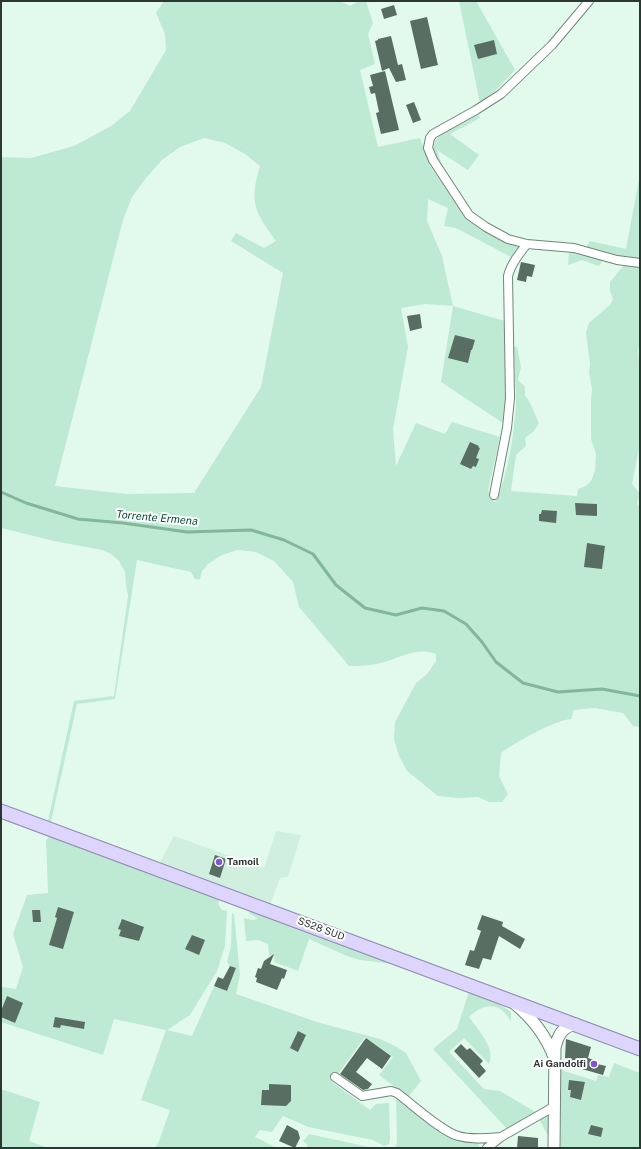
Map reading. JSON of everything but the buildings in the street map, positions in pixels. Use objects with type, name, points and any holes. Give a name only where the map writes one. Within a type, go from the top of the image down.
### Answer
[{"type":"main road","name":"SS28 SUD","points":[[1,811],[640,1049]]},
{"type":"main road","points":[[510,1000],[524,1012],[543,1035],[554,1057]]},
{"type":"main road","points":[[543,1035],[544,1026],[547,1020],[553,1016],[559,1026],[559,1034],[554,1057],[554,1148]]},
{"type":"main road","points":[[559,1034],[569,1026],[576,1024]]},
{"type":"street","points":[[589,1],[552,45],[500,94],[476,110],[437,130],[430,138],[428,148],[433,160],[469,215],[508,239],[527,244],[574,248],[617,260],[640,263]]},
{"type":"street","points":[[494,495],[506,436],[510,398],[508,276],[517,257],[527,244]]},
{"type":"street","points":[[335,1077],[362,1096],[391,1091],[397,1092],[443,1128],[458,1136],[481,1139],[502,1137]]},
{"type":"street","points":[[487,1148],[502,1137],[555,1106]]},
{"type":"shaded area","points":[[164,1],[340,1],[350,6],[359,1],[366,1],[373,23],[368,34],[375,64],[360,70],[378,147],[420,138],[431,167],[469,220],[522,246],[511,257],[456,228],[444,226],[448,208],[428,199],[427,221],[442,256],[453,306],[425,304],[401,308],[408,347],[393,429],[396,466],[416,423],[445,434],[452,422],[500,437],[488,491],[490,497],[496,502],[507,467],[515,417],[516,398],[513,346],[517,347],[521,367],[518,380],[525,387],[525,396],[539,423],[534,431],[525,438],[526,446],[516,455],[511,491],[577,496],[578,489],[586,486],[591,481],[595,471],[596,454],[591,439],[592,389],[589,373],[590,364],[586,333],[589,323],[610,305],[613,299],[610,291],[610,282],[625,264],[640,266],[640,338],[638,352],[640,373],[640,444],[632,484],[640,494],[637,504],[640,508],[640,727],[633,726],[623,713],[595,708],[574,710],[571,719],[545,728],[516,743],[501,753],[499,776],[508,794],[502,802],[489,802],[478,797],[459,798],[438,796],[407,771],[399,756],[394,739],[395,722],[416,683],[427,674],[436,661],[436,654],[422,651],[376,664],[349,666],[299,607],[293,582],[274,561],[256,552],[238,550],[222,555],[208,564],[202,571],[200,579],[195,579],[191,572],[137,560],[115,699],[77,704],[51,822],[48,821],[74,701],[114,696],[128,596],[125,572],[119,561],[111,554],[102,550],[54,541],[1,528],[1,157],[31,158],[74,146],[111,126],[130,111],[166,50],[165,34],[156,13]],"holes":[[[204,138],[225,143],[245,154],[260,166],[254,198],[258,213],[276,241],[264,248],[236,233],[231,241],[283,273],[261,387],[194,493],[126,494],[55,486],[123,220],[132,197],[162,160],[180,147]]]},
{"type":"shaded area","points":[[459,1],[476,1],[515,70],[496,90],[480,103]]},
{"type":"shaded area","points":[[478,113],[480,118],[450,134],[479,155],[468,170],[437,150],[443,169],[436,157],[434,149],[438,138],[443,132]]},
{"type":"shaded area","points":[[640,174],[640,259],[624,257],[586,247],[590,241],[626,249]]},
{"type":"shaded area","points":[[569,252],[603,260],[599,266],[582,260],[568,265]]},
{"type":"shaded area","points":[[453,306],[505,321],[505,409],[503,423],[441,382]]},
{"type":"shaded area","points":[[276,831],[301,835],[288,877],[280,878],[270,905],[160,862],[174,836],[264,868]]},
{"type":"shaded area","points":[[50,835],[220,899],[218,904],[222,910],[227,911],[225,946],[217,971],[190,1015],[167,1030],[192,1036],[214,986],[227,991],[236,969],[230,966],[227,962],[231,946],[232,913],[234,914],[240,975],[236,994],[317,1022],[380,1039],[406,1053],[421,1081],[408,1097],[379,1075],[393,1057],[365,1037],[332,1082],[370,1110],[376,1104],[389,1103],[389,1144],[384,1146],[373,1140],[308,1127],[283,1116],[272,1132],[260,1130],[255,1137],[277,1148],[155,1148],[170,1110],[141,1100],[166,1030],[114,1019],[103,1055],[1,1022],[1,987],[16,989],[23,967],[13,934],[27,895],[48,893],[46,840]]},
{"type":"shaded area","points":[[250,910],[394,964],[360,960],[347,956],[309,939],[298,971],[274,962],[275,957],[269,955],[268,944],[258,940],[246,941],[244,918],[252,920],[258,919],[249,913]]},
{"type":"shaded area","points":[[469,991],[498,1003],[511,1012],[511,1022],[502,1010],[492,1006],[480,1009],[469,1017],[485,1039],[488,1046],[491,1058],[489,1064],[464,1038],[449,1052],[484,1089],[500,1091],[537,1113],[508,1130],[433,1049],[457,1029]]},
{"type":"shaded area","points":[[614,1063],[640,1073],[640,1148],[560,1148],[561,1070],[596,1081],[598,1075],[609,1077]]},
{"type":"shaded area","points":[[1,1089],[40,1102],[29,1141],[48,1148],[1,1148]]},
{"type":"shaded area","points":[[396,1095],[448,1135],[479,1142],[479,1148],[395,1148],[397,1143]]},
{"type":"shaded area","points":[[550,1112],[549,1137],[539,1119]]},
{"type":"shaded area","points":[[309,1134],[373,1148],[307,1148],[307,1144],[303,1141]]},
{"type":"waterway","name":"Torrente Ermena","points":[[1,492],[26,503],[78,519],[123,523],[187,532],[251,530],[284,540],[313,554],[336,585],[365,608],[396,615],[422,608],[444,611],[466,624],[482,642],[496,662],[523,683],[558,692],[602,689],[640,696]]},
{"type":"place","name":"Tamoil","points":[[219,862]]},
{"type":"place","name":"Ai Gandolfi","points":[[594,1064]]}]
